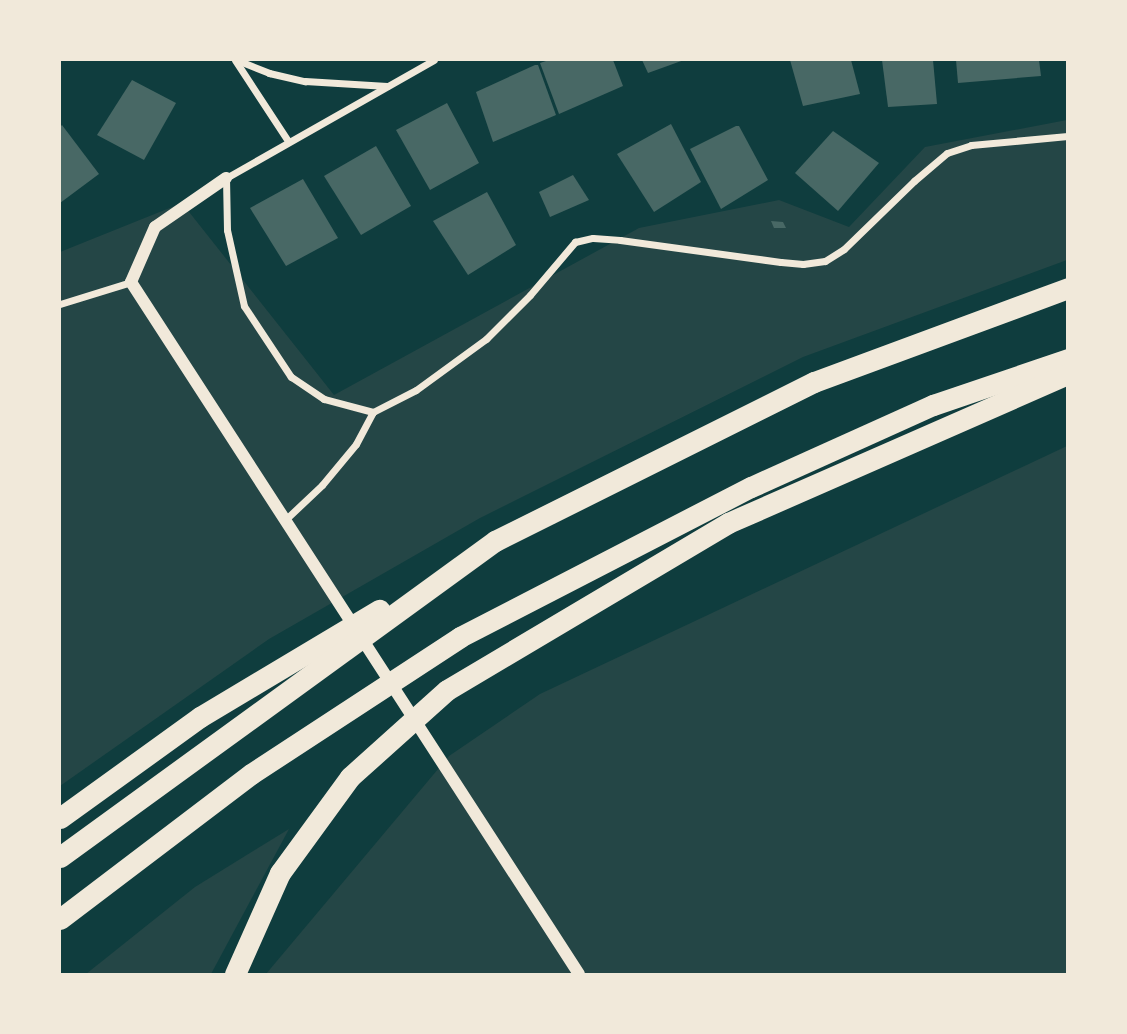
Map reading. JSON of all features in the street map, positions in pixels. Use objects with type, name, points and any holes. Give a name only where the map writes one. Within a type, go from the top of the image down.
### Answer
[{"type":"highway","points":[[60,818],[200,717],[495,541],[814,382],[1068,288]]},
{"type":"highway","points":[[60,919],[251,774],[460,637],[751,487],[933,405],[1068,359]]},
{"type":"highway","points":[[236,975],[279,873],[350,777],[447,690],[727,523],[1068,374]]},
{"type":"highway","points":[[60,857],[495,541]]},
{"type":"street","points":[[236,60],[269,73],[305,81],[348,86],[387,86]]},
{"type":"street","points":[[236,60],[288,141]]},
{"type":"street","points":[[60,304],[131,282],[155,227],[226,178],[288,141],[435,60]]},
{"type":"street","points":[[285,520],[322,485],[356,444],[373,412],[416,390],[486,338],[530,295],[575,242],[593,238],[781,262],[803,264],[825,261],[844,250],[914,181],[947,153],[971,145],[1068,136]]},
{"type":"street","points":[[226,178],[227,230],[244,306],[291,377],[324,399],[373,412]]},
{"type":"street","points":[[131,282],[579,975]]},
{"type":"shaded area","points":[[1067,120],[1067,260],[803,357],[480,518],[269,639],[60,786],[60,252],[182,203],[334,395],[639,228],[779,200],[849,227],[925,147]]},
{"type":"shaded area","points":[[1067,446],[1067,974],[266,974],[449,756],[540,694]]},
{"type":"shaded area","points":[[289,829],[211,974],[86,974],[195,887]]},
{"type":"building","points":[[549,60],[613,60],[623,86],[559,114],[540,63]]},
{"type":"building","points":[[642,60],[684,60],[648,73]]},
{"type":"building","points":[[790,60],[851,60],[860,94],[803,106]]},
{"type":"building","points":[[882,60],[933,60],[937,104],[888,107]]},
{"type":"building","points":[[956,60],[1039,60],[1041,76],[958,83]]},
{"type":"building","points":[[538,65],[556,115],[493,142],[476,92]]},
{"type":"building","points":[[132,80],[176,103],[144,160],[97,135]]},
{"type":"building","points":[[447,103],[479,163],[430,190],[396,130]]},
{"type":"building","points":[[671,124],[701,182],[654,212],[617,154]]},
{"type":"building","points":[[62,125],[99,174],[60,203],[60,127]]},
{"type":"building","points":[[739,126],[768,180],[721,209],[690,149]]},
{"type":"building","points":[[833,131],[879,163],[838,211],[795,173]]},
{"type":"building","points":[[376,146],[411,206],[361,235],[324,176]]},
{"type":"building","points":[[573,175],[589,200],[550,217],[539,192]]},
{"type":"building","points":[[303,179],[338,238],[286,266],[250,208]]},
{"type":"building","points":[[487,192],[516,245],[468,275],[433,221]]},
{"type":"building","points":[[771,221],[783,222],[786,228],[774,228]]}]
